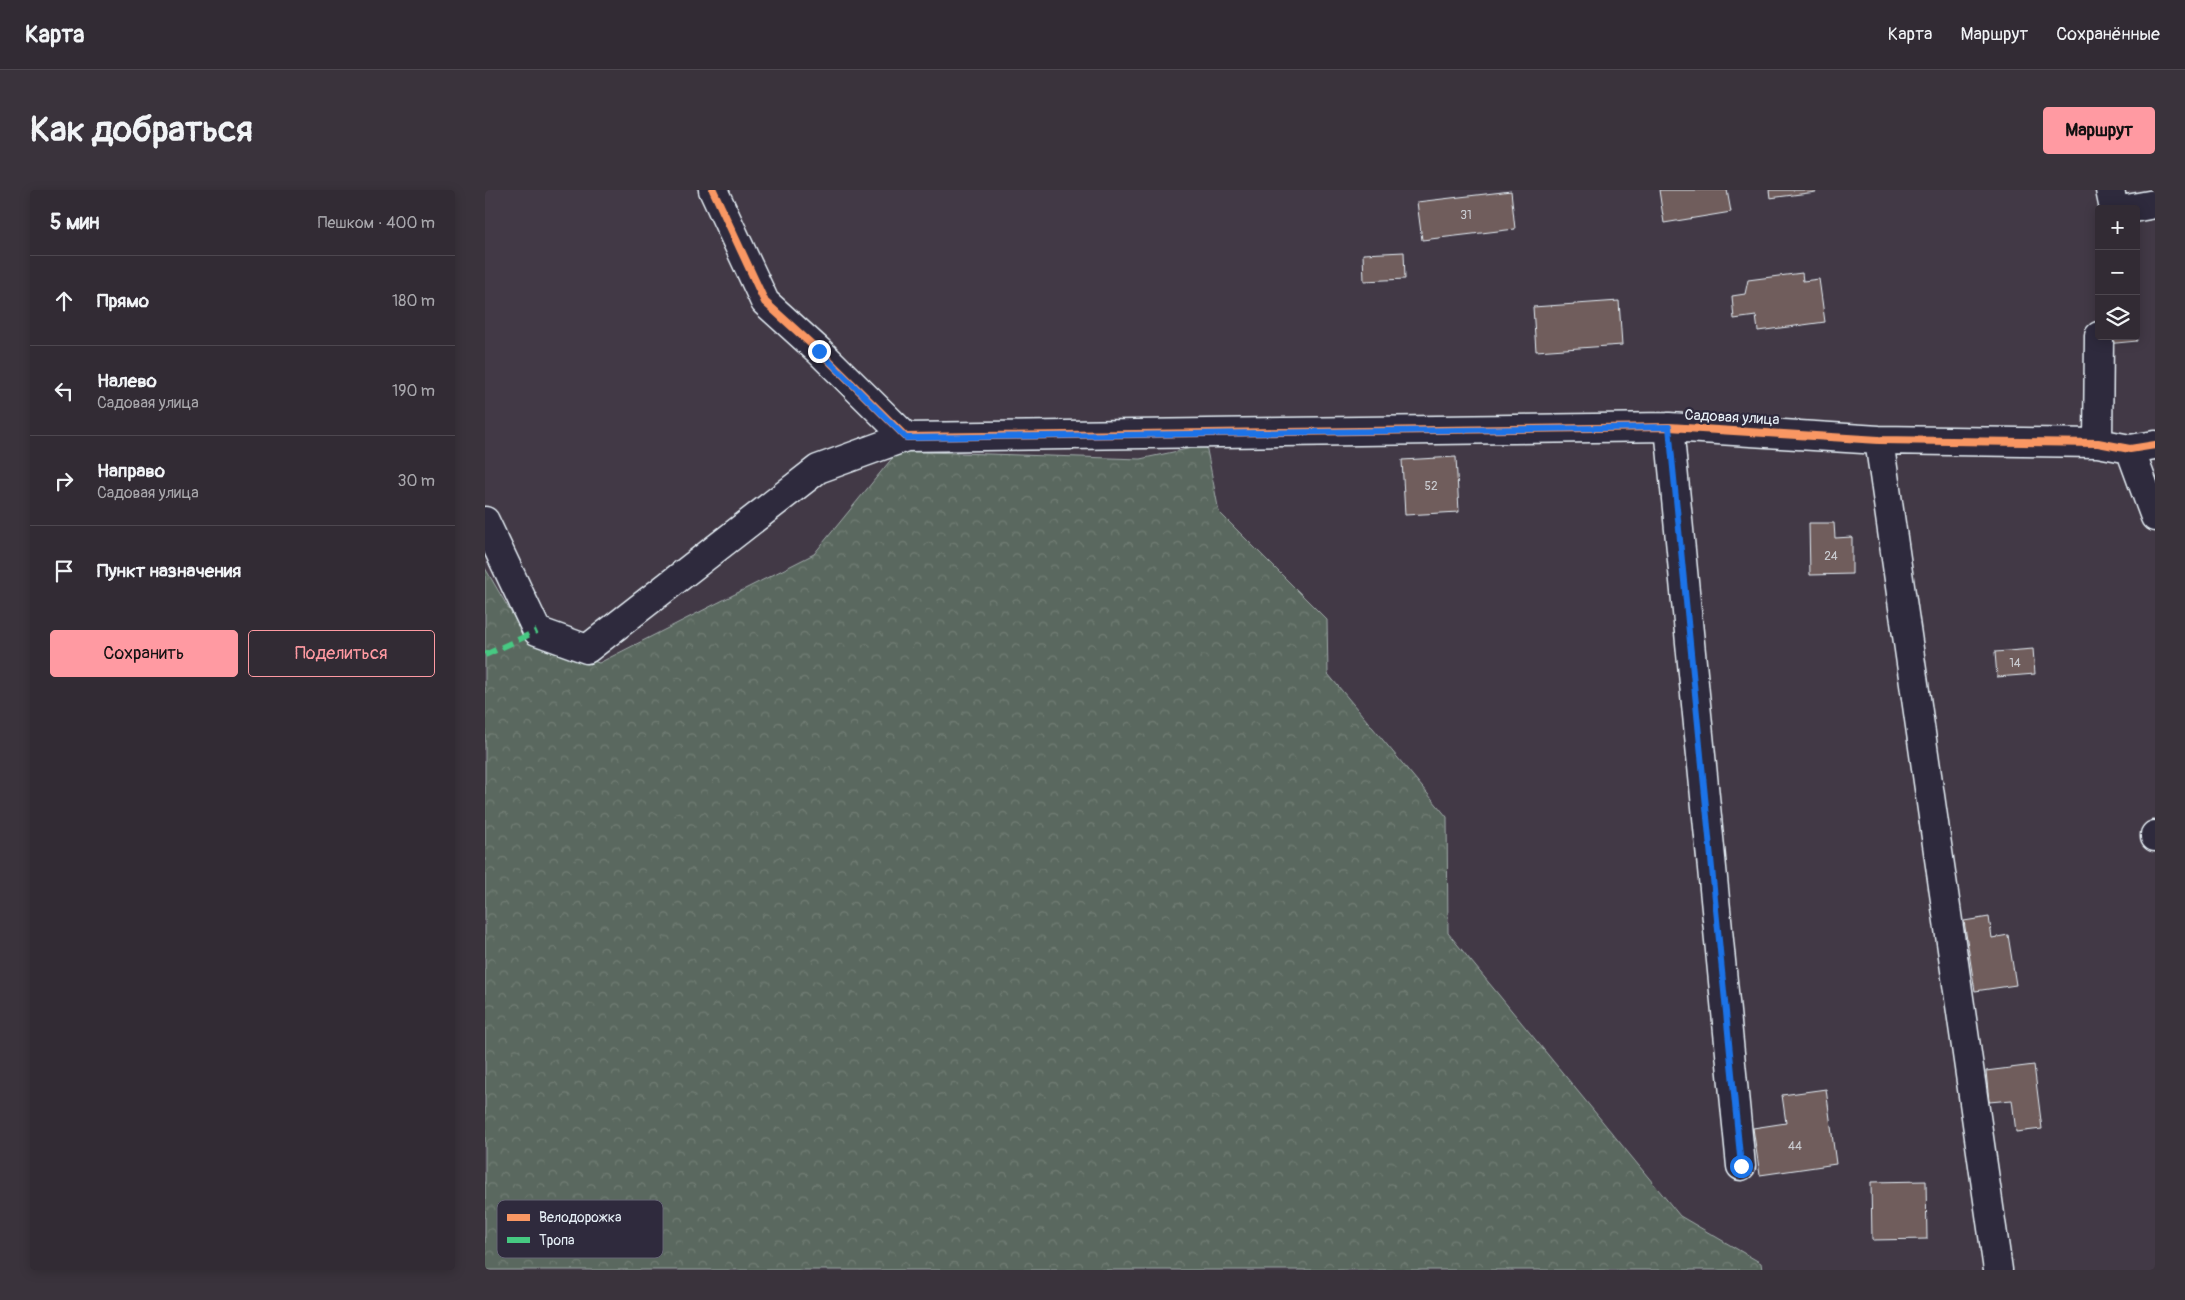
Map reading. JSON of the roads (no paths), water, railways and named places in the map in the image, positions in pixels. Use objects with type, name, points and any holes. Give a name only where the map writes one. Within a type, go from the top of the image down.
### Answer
[{"type":"street","points":[[713,190],[765,302],[819,351],[906,438]]},
{"type":"street","points":[[2110,190],[2112,205]]},
{"type":"street","points":[[2140,207],[2155,204]]},
{"type":"street","points":[[2098,442],[2099,340]]},
{"type":"street","points":[[1669,427],[1741,1166]]},
{"type":"street","name":"Садовая улица","points":[[485,521],[537,632],[587,649],[818,469],[906,438],[1669,427],[1879,440],[2098,442],[2142,447]]},
{"type":"street","points":[[1879,440],[1998,1270]]},
{"type":"street","points":[[2142,447],[2155,517]]}]
